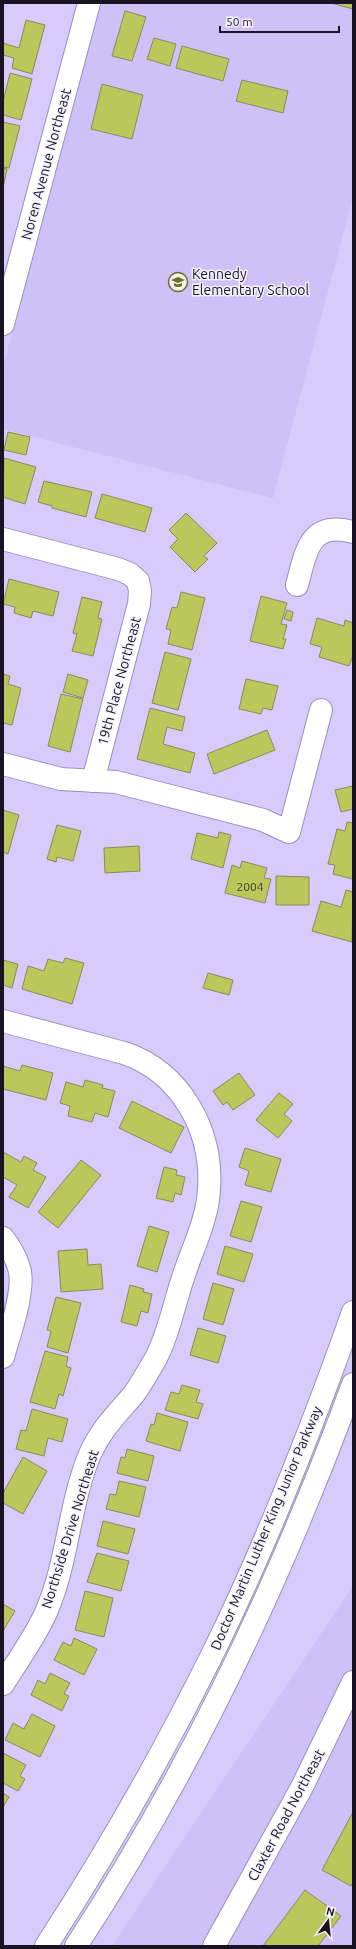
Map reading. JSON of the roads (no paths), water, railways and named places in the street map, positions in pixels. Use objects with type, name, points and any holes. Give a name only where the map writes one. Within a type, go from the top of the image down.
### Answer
[{"type":"main road","name":"Noren Avenue Northeast","points":[[3,324],[6,300],[89,3]]},
{"type":"main road","points":[[297,585],[308,546],[314,537],[324,531],[334,529],[353,532]]},
{"type":"main road","name":"19th Place Northeast","points":[[3,539],[118,569],[130,574],[138,581],[140,591],[139,604],[93,780]]},
{"type":"main road","points":[[3,764],[61,779],[116,782],[263,820],[288,832],[321,710]]},
{"type":"main road","name":"Northside Drive Northeast","points":[[3,1021],[140,1058],[159,1070],[190,1106],[206,1149],[209,1168],[209,1190],[201,1226],[156,1358],[135,1393],[106,1425],[90,1455],[47,1611],[3,1683]]},
{"type":"main road","points":[[3,1357],[19,1294],[20,1270],[7,1244]]},
{"type":"main road","name":"Doctor Martin Luther King Junior Parkway","points":[[46,1946],[113,1839],[213,1653],[248,1578],[281,1499],[353,1312]]},
{"type":"main road","name":"Doctor Martin Luther King Junior Parkway","points":[[76,1946],[120,1876],[218,1699],[281,1564],[353,1384]]},
{"type":"main road","name":"Claxter Road Northeast","points":[[214,1946],[298,1794],[353,1682]]},
{"type":"place","name":"Kennedy Elementary School","points":[[178,282]]}]
